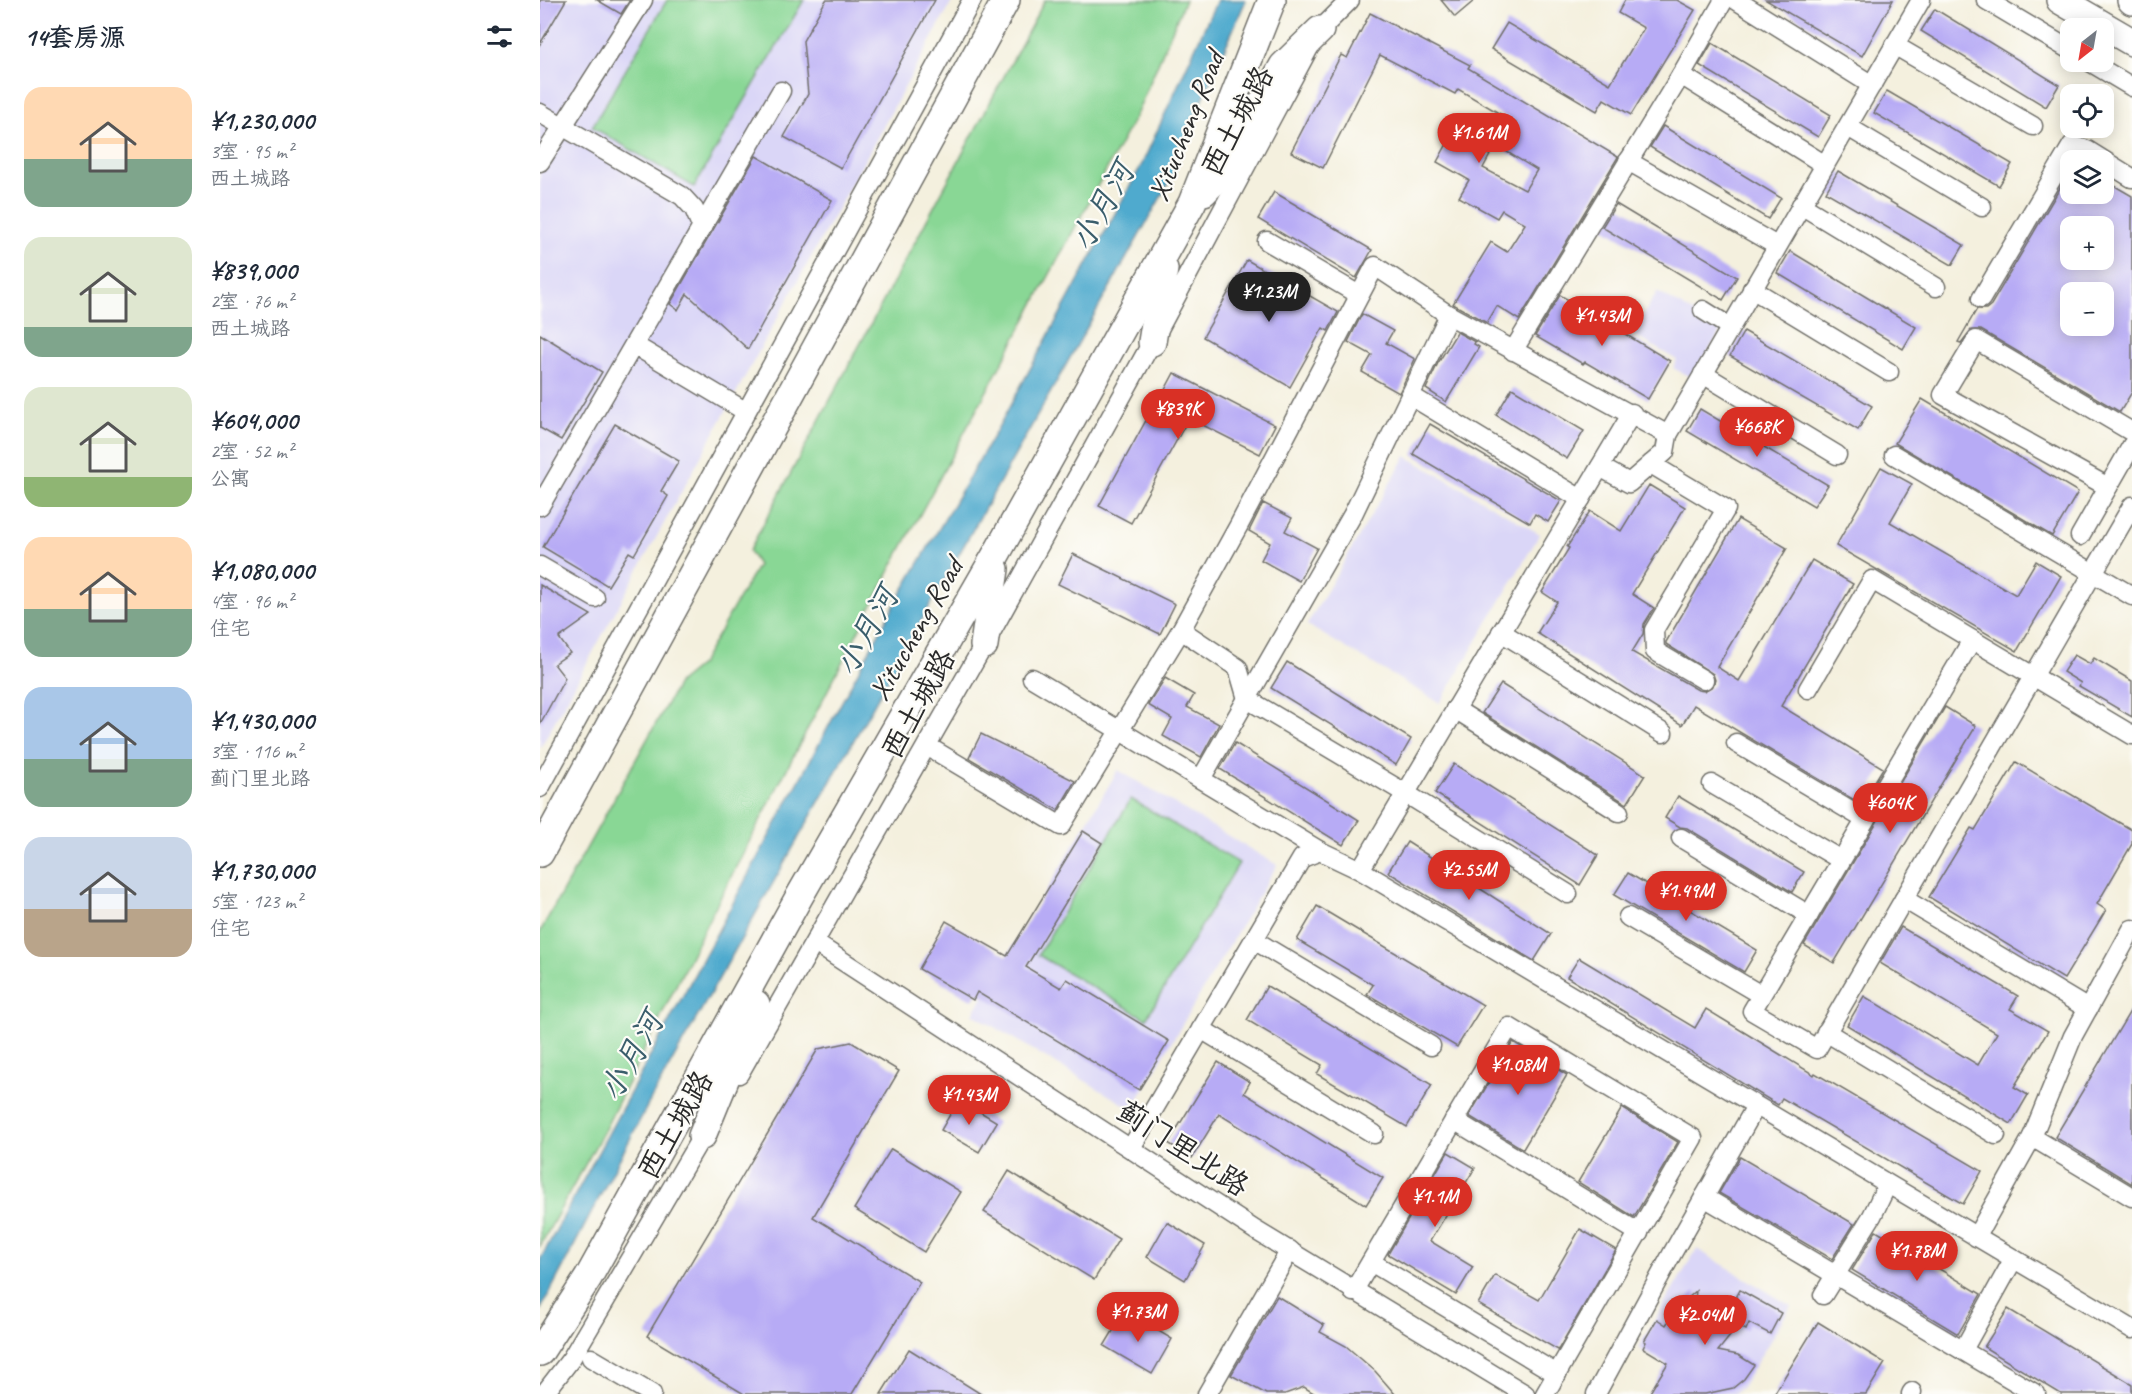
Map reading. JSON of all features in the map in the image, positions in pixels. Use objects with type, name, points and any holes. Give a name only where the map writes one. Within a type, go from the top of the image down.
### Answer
[{"type":"highway","points":[[540,853],[1006,0]]},
{"type":"highway","name":"Xitucheng Road","points":[[540,1352],[588,1278],[799,897],[997,553],[1167,250],[1192,203],[1272,0]]},
{"type":"highway","points":[[2049,0],[2087,18]]},
{"type":"highway","points":[[2060,0],[2090,18]]},
{"type":"highway","points":[[1192,203],[1225,170],[1283,66],[1320,30]]},
{"type":"highway","points":[[2114,32],[2132,42]]},
{"type":"highway","points":[[1152,342],[1167,250]]},
{"type":"highway","points":[[984,645],[997,553]]},
{"type":"highway","points":[[702,1136],[799,897]]},
{"type":"street","points":[[540,162],[643,0]]},
{"type":"street","points":[[540,788],[972,0]]},
{"type":"street","name":"西土城路","points":[[544,1394],[572,1359],[815,943],[927,746],[1152,342],[1301,61],[1320,30],[1350,0]]},
{"type":"street","points":[[1513,351],[1724,0]]},
{"type":"street","points":[[1736,0],[1872,85]]},
{"type":"street","points":[[1600,466],[1629,483],[1665,452],[1668,435],[1921,0]]},
{"type":"street","points":[[1986,0],[2060,44]]},
{"type":"street","points":[[1894,45],[2033,126]]},
{"type":"street","points":[[2107,72],[2132,87]]},
{"type":"street","points":[[1681,75],[1825,165]]},
{"type":"street","points":[[541,503],[781,91]]},
{"type":"street","points":[[540,113],[682,196],[694,209],[702,228]]},
{"type":"street","points":[[1848,127],[1982,207]]},
{"type":"street","points":[[1981,299],[2072,144],[2087,150],[2132,178]]},
{"type":"street","points":[[1628,161],[1777,246]]},
{"type":"street","points":[[1801,205],[1936,287]]},
{"type":"street","points":[[1267,241],[1359,295]]},
{"type":"street","points":[[927,746],[1061,826],[1181,630],[1375,266],[1449,315],[1632,413],[1668,435]]},
{"type":"street","points":[[1752,289],[1889,372]]},
{"type":"street","points":[[1703,310],[1730,327]]},
{"type":"street","points":[[1201,779],[1353,514],[1449,315]]},
{"type":"street","points":[[2108,487],[1943,395],[1976,340],[2132,432]]},
{"type":"street","points":[[634,345],[746,411]]},
{"type":"street","points":[[1703,374],[1837,455]]},
{"type":"street","points":[[1411,396],[1581,499]]},
{"type":"street","points":[[1360,870],[1632,413]]},
{"type":"street","points":[[2080,536],[2132,445]]},
{"type":"street","points":[[1893,455],[2132,596]]},
{"type":"street","points":[[1651,464],[1726,509],[1654,630],[1655,651],[1704,680]]},
{"type":"street","points":[[1972,640],[1752,1011],[1817,1049],[2132,506]]},
{"type":"street","points":[[540,566],[595,598]]},
{"type":"street","points":[[1808,689],[1872,580],[2132,735]]},
{"type":"street","points":[[1181,630],[1238,668],[1247,699],[1568,894]]},
{"type":"street","points":[[1501,632],[1663,733]]},
{"type":"street","points":[[1032,678],[1320,851],[1360,870],[2132,1329]]},
{"type":"street","points":[[1455,709],[1619,812]]},
{"type":"street","points":[[1736,743],[1864,819]]},
{"type":"street","points":[[1712,784],[1841,860]]},
{"type":"street","points":[[1681,838],[1809,915]]},
{"type":"street","points":[[1131,1148],[1302,858],[1320,851]]},
{"type":"street","points":[[1904,899],[2088,1009]]},
{"type":"street","points":[[1628,917],[1761,995]]},
{"type":"street","points":[[1976,1237],[2032,1137],[2073,1035],[2132,929]]},
{"type":"street","points":[[1254,940],[1431,1046]]},
{"type":"street","name":"蓟门里北路","points":[[815,943],[1255,1230],[1525,1394]]},
{"type":"street","points":[[1353,1292],[1509,1027],[1693,1138],[1545,1394]]},
{"type":"street","points":[[1202,1029],[1374,1134]]},
{"type":"street","points":[[1826,1032],[1996,1135]]},
{"type":"street","points":[[1596,1394],[1756,1106]]},
{"type":"street","points":[[1454,1120],[1639,1233]]},
{"type":"street","points":[[2032,1137],[2132,1197]]},
{"type":"street","points":[[1823,1295],[1872,1216],[1887,1185]]},
{"type":"street","points":[[1704,1197],[2036,1394]]},
{"type":"street","points":[[1207,1394],[1290,1250]]},
{"type":"street","points":[[1963,1350],[2013,1260]]},
{"type":"street","points":[[1371,1262],[1557,1374]]},
{"type":"street","points":[[591,1358],[652,1394]]},
{"type":"shaded area","points":[[540,0],[953,0],[540,748]]},
{"type":"shaded area","points":[[1657,292],[1722,329],[1692,378],[1673,368],[1677,360],[1632,334]]},
{"type":"shaded area","points":[[1406,456],[1540,534],[1440,703],[1307,625]]},
{"type":"shaded area","points":[[1118,770],[1277,865],[1132,1109],[973,1014]]},
{"type":"shaded area","points":[[1697,1249],[1791,1306],[1742,1387],[1733,1394],[1714,1394],[1638,1348]]},
{"type":"green space","points":[[667,0],[804,0],[694,187],[592,127]]},
{"type":"green space","points":[[1045,0],[1185,0],[1137,113],[890,570],[707,923],[606,1127],[540,1246],[540,932],[679,682],[701,664],[758,565],[749,551]]},
{"type":"green space","points":[[1131,799],[1239,863],[1146,1019],[1038,955]]},
{"type":"water","points":[[1217,0],[1246,0],[1170,181],[652,1097],[540,1311],[540,1260],[892,609],[994,435],[1142,164]]},
{"type":"building","points":[[540,0],[566,0],[540,44]]},
{"type":"building","points":[[597,0],[630,0],[621,14]]},
{"type":"building","points":[[826,0],[935,0],[841,168],[784,137],[808,94],[803,41]]},
{"type":"building","points":[[1441,0],[1475,0],[1455,17]]},
{"type":"building","points":[[1625,0],[1677,0],[1695,10],[1631,115],[1604,99],[1597,111],[1491,49],[1507,23],[1610,84],[1644,28],[1618,13]]},
{"type":"building","points":[[1766,0],[1893,0],[1862,56]]},
{"type":"building","points":[[1935,9],[2059,85],[2046,107],[1921,31]]},
{"type":"building","points":[[1370,13],[1470,65],[1468,68],[1618,157],[1519,320],[1497,306],[1487,323],[1453,304],[1491,242],[1507,252],[1525,224],[1502,210],[1497,218],[1459,197],[1469,180],[1437,162],[1452,135],[1490,155],[1483,168],[1525,190],[1537,170],[1502,149],[1516,123],[1458,89],[1455,94],[1380,55],[1323,168],[1291,152],[1341,55],[1347,58]]},
{"type":"building","points":[[1712,43],[1831,115],[1818,137],[1699,65]]},
{"type":"building","points":[[1887,91],[2012,164],[1999,186],[1874,113]]},
{"type":"building","points":[[1663,126],[1781,198],[1768,219],[1650,147]]},
{"type":"building","points":[[756,156],[832,200],[748,349],[687,294],[678,310],[670,304]]},
{"type":"building","points":[[1838,171],[1964,245],[1952,265],[1826,192]]},
{"type":"building","points":[[2114,185],[2132,196],[2132,392],[2120,412],[1981,330],[1971,330],[1961,343],[1958,342],[1977,309],[1986,309],[1991,305],[2060,188],[2060,204],[2114,204]]},
{"type":"building","points":[[1274,192],[1372,250],[1356,278],[1258,219]]},
{"type":"building","points":[[1616,204],[1737,277],[1723,300],[1602,227]]},
{"type":"building","points":[[1790,251],[1916,327],[1903,349],[1777,273]]},
{"type":"building","points":[[1247,260],[1338,312],[1328,331],[1323,328],[1290,387],[1203,337]]},
{"type":"building","points":[[1560,295],[1670,361],[1648,399],[1535,336]]},
{"type":"building","points":[[1362,314],[1393,331],[1386,343],[1415,359],[1399,393],[1362,372],[1372,355],[1348,342]]},
{"type":"building","points":[[1744,331],[1872,406],[1858,430],[1730,356]]},
{"type":"building","points":[[1457,332],[1475,342],[1474,344],[1479,347],[1446,402],[1426,389],[1438,363]]},
{"type":"building","points":[[540,334],[602,372],[561,440],[540,428]]},
{"type":"building","points":[[1174,373],[1275,425],[1260,454],[1189,418],[1131,523],[1099,506]]},
{"type":"building","points":[[1512,388],[1584,431],[1567,459],[1496,415]]},
{"type":"building","points":[[1922,399],[2078,492],[2052,536],[1895,443]]},
{"type":"building","points":[[1700,409],[1828,485],[1814,506],[1687,431]]},
{"type":"building","points":[[615,424],[679,461],[661,491],[668,496],[634,555],[629,552],[608,586],[543,547]]},
{"type":"building","points":[[1430,424],[1561,501],[1548,522],[1535,514],[1530,523],[1413,454]]},
{"type":"building","points":[[1881,467],[1912,484],[1890,522],[2016,595],[2036,561],[2061,576],[2017,651],[1836,546]]},
{"type":"building","points":[[1649,485],[1685,507],[1632,594],[1654,608],[1632,652],[1698,690],[1704,691],[1713,686],[1715,680],[1713,674],[1666,642],[1738,519],[1787,548],[1717,667],[1739,681],[1812,560],[1853,584],[1781,706],[1883,768],[1861,804],[1694,705],[1682,725],[1537,633],[1557,602],[1542,592],[1590,511],[1621,531]]},
{"type":"building","points":[[1263,503],[1292,518],[1285,531],[1317,548],[1299,581],[1261,560],[1270,543],[1249,531]]},
{"type":"building","points":[[1073,554],[1175,604],[1160,634],[1058,584]]},
{"type":"building","points":[[540,585],[591,615],[559,638],[570,653],[554,664],[565,678],[540,724]]},
{"type":"building","points":[[2074,655],[2090,664],[2094,658],[2132,681],[2132,717],[2079,686],[2081,683],[2063,672]]},
{"type":"building","points":[[1287,662],[1411,739],[1396,765],[1271,688]]},
{"type":"building","points":[[1165,678],[1194,695],[1187,707],[1219,724],[1201,757],[1163,736],[1172,719],[1148,705]]},
{"type":"building","points":[[1501,684],[1645,775],[1627,804],[1482,713]]},
{"type":"building","points":[[1945,707],[1976,726],[1834,963],[1804,945]]},
{"type":"building","points":[[981,734],[1075,781],[1058,810],[969,758]]},
{"type":"building","points":[[1235,743],[1359,820],[1343,845],[1220,769]]},
{"type":"building","points":[[2016,762],[2132,830],[2132,844],[2097,904],[2106,910],[2064,979],[1929,897],[1971,828],[1975,830]]},
{"type":"building","points":[[1454,764],[1598,855],[1580,885],[1435,793]]},
{"type":"building","points":[[1678,796],[1804,872],[1792,892],[1687,828],[1680,827],[1665,818]]},
{"type":"building","points":[[1083,831],[1102,843],[1026,967],[1061,988],[1067,979],[1169,1041],[1139,1090],[977,992],[973,1000],[919,969],[946,921],[1007,956]]},
{"type":"building","points":[[1407,842],[1551,934],[1534,961],[1388,872]]},
{"type":"building","points":[[1628,873],[1757,950],[1744,972],[1614,895]]},
{"type":"building","points":[[1317,906],[1483,1005],[1457,1047],[1367,994],[1373,985],[1297,940]]},
{"type":"building","points":[[1901,927],[2018,996],[2010,1009],[2048,1031],[2014,1087],[2028,1095],[2011,1124],[1847,1025],[1864,996],[1978,1065],[1997,1033],[1880,963]]},
{"type":"building","points":[[1579,958],[1695,1028],[1706,1009],[1814,1075],[1815,1073],[1982,1171],[1963,1204],[1782,1098],[1778,1105],[1567,977]]},
{"type":"building","points":[[1267,986],[1432,1085],[1407,1127],[1317,1074],[1322,1065],[1247,1020]]},
{"type":"building","points":[[2132,1008],[2132,1184],[2055,1137]]},
{"type":"building","points":[[851,1042],[899,1071],[813,1217],[920,1282],[852,1394],[744,1394],[647,1336],[818,1049]]},
{"type":"building","points":[[1513,1042],[1567,1075],[1523,1149],[1469,1116]]},
{"type":"building","points":[[1218,1062],[1250,1082],[1244,1093],[1383,1178],[1366,1205],[1219,1114],[1192,1158],[1168,1143]]},
{"type":"building","points":[[959,1099],[997,1122],[979,1152],[941,1130]]},
{"type":"building","points":[[1622,1108],[1678,1142],[1634,1217],[1578,1182]]},
{"type":"building","points":[[891,1149],[961,1192],[924,1252],[854,1209]]},
{"type":"building","points":[[1448,1152],[1475,1168],[1430,1241],[1473,1267],[1456,1295],[1388,1254]]},
{"type":"building","points":[[1740,1157],[1854,1224],[1832,1259],[1719,1193]]},
{"type":"building","points":[[1009,1171],[1119,1239],[1094,1280],[984,1212]]},
{"type":"building","points":[[1167,1222],[1205,1245],[1185,1280],[1147,1257]]},
{"type":"building","points":[[1580,1229],[1616,1250],[1558,1350],[1478,1304],[1495,1275],[1539,1300]]},
{"type":"building","points":[[1876,1231],[1981,1294],[1958,1334],[1852,1270]]},
{"type":"building","points":[[1740,1290],[1781,1313],[1770,1334],[1749,1323],[1746,1330],[1738,1326],[1718,1351],[1738,1355],[1754,1365],[1744,1379],[1733,1388],[1705,1394],[1649,1394],[1668,1363],[1643,1348],[1646,1342],[1644,1341],[1657,1319],[1666,1325],[1676,1309],[1696,1291],[1692,1326],[1714,1307],[1727,1314]]},
{"type":"building","points":[[1277,1296],[1324,1325],[1320,1332],[1346,1346],[1375,1371],[1395,1394],[1315,1394],[1304,1387],[1285,1394],[1266,1394],[1231,1375]]},
{"type":"building","points":[[2008,1309],[2132,1384],[2132,1394],[2061,1394],[1984,1347]]},
{"type":"building","points":[[1125,1311],[1172,1339],[1152,1374],[1104,1346]]},
{"type":"building","points":[[1818,1322],[1885,1363],[1866,1394],[1774,1394]]},
{"type":"building","points":[[909,1349],[981,1394],[881,1394]]},
{"type":"water label","name":"小月河","points":[[1102,206]]},
{"type":"water label","name":"小月河","points":[[866,631]]},
{"type":"water label","name":"小月河","points":[[631,1056]]}]
